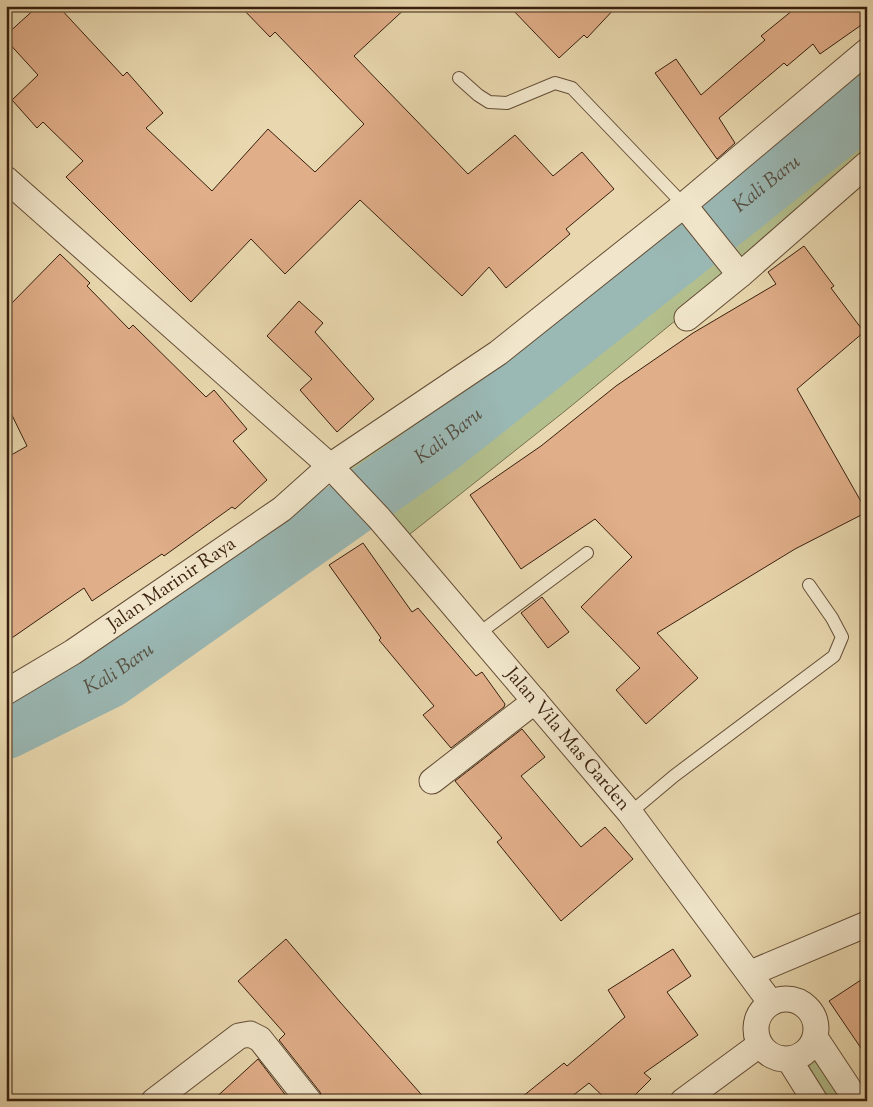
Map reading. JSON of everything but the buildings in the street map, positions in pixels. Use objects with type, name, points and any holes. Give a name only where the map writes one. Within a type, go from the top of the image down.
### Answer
[{"type":"street","name":"Jalan Marinir Raya","points":[[6,692],[73,652],[282,509],[330,466],[498,353],[689,211],[867,51]]},
{"type":"street","points":[[687,318],[734,267],[867,164]]},
{"type":"street","name":"Jalan Vila Mas Garden","points":[[6,179],[70,238],[330,466],[379,518],[630,813],[751,973],[771,1003]]},
{"type":"street","points":[[689,211],[734,267]]},
{"type":"street","points":[[432,781],[535,701]]},
{"type":"street","points":[[751,973],[867,924]]},
{"type":"street","points":[[786,999],[804,1004],[816,1020],[816,1038],[806,1054],[790,1061],[772,1057],[759,1044],[756,1033],[756,1021],[762,1011],[771,1003],[786,999]]},
{"type":"street","points":[[154,1101],[239,1036],[250,1034],[260,1039],[309,1101]]},
{"type":"street","points":[[816,1038],[857,1101]]},
{"type":"street","points":[[683,1101],[759,1044]]},
{"type":"street","points":[[790,1061],[815,1101]]},
{"type":"lane","points":[[459,78],[489,102],[507,103],[555,83],[572,88],[689,211]]},
{"type":"lane","points":[[478,634],[588,553]]},
{"type":"lane","points":[[630,813],[674,776],[834,656],[842,638],[832,618],[809,585]]},
{"type":"green space","points":[[867,51],[867,152],[737,270],[565,411],[400,542],[330,466],[498,353]]},
{"type":"green space","points":[[816,1039],[857,1101],[815,1101],[790,1061],[806,1054]]},
{"type":"waterway","name":"Kali Baru","points":[[6,729],[109,678],[439,445],[867,105]]}]
